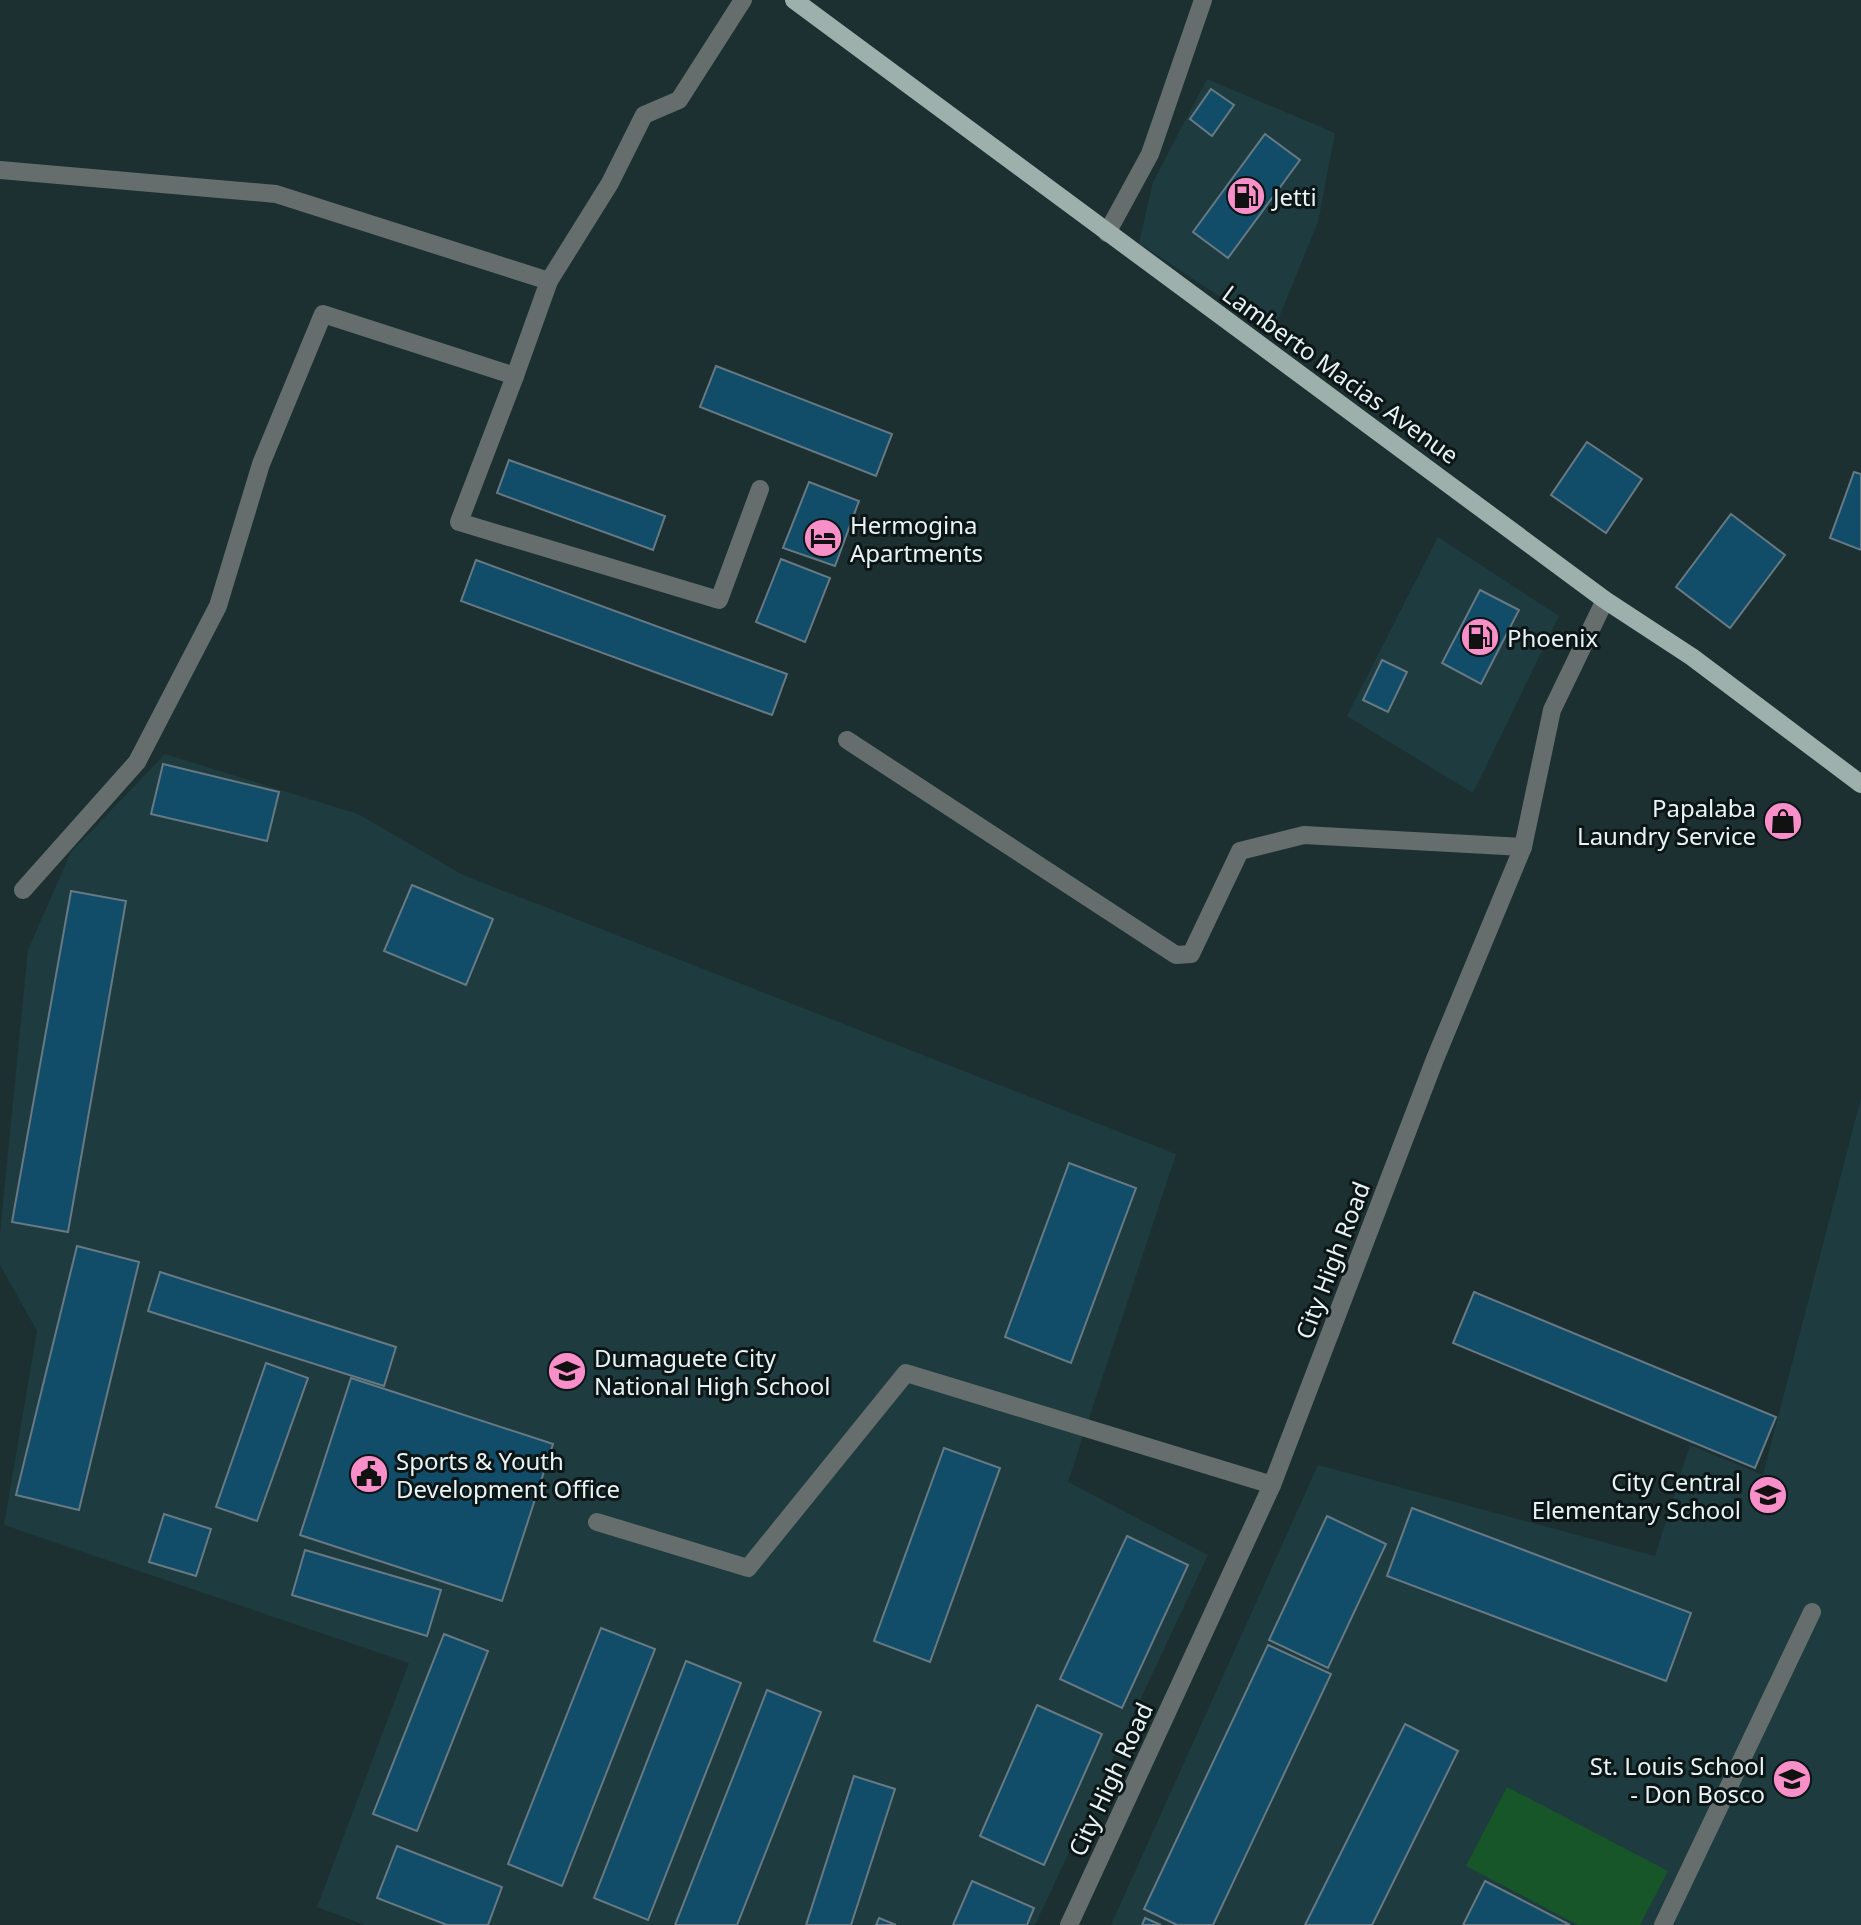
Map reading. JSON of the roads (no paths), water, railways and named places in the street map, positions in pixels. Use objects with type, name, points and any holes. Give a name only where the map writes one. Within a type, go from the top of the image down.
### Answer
[{"type":"main road","name":"Lamberto Macias Avenue","points":[[794,0],[1605,600],[1692,657],[1861,784]]},
{"type":"street","points":[[743,0],[679,100],[644,115],[610,183],[549,281],[459,522],[719,600],[760,489]]},
{"type":"street","points":[[1107,233],[1150,154],[1203,0]]},
{"type":"street","points":[[0,170],[276,194],[549,281]]},
{"type":"street","points":[[23,890],[137,762],[144,750],[218,606],[261,464],[323,314],[515,376]]},
{"type":"street","name":"City High Road","points":[[1069,1925],[1272,1485],[1435,1059],[1523,847],[1552,710],[1605,600]]},
{"type":"street","points":[[847,740],[1176,955],[1191,954],[1240,851],[1304,835],[1523,847]]},
{"type":"street","points":[[597,1522],[748,1568],[905,1374],[1272,1485]]},
{"type":"street","points":[[1663,1925],[1812,1612]]},
{"type":"place","name":"Jetti","points":[[1246,196]]},
{"type":"place","name":"Hermogina Apartments","points":[[823,538]]},
{"type":"place","name":"Phoenix","points":[[1480,637]]},
{"type":"place","name":"Papalaba Laundry Service","points":[[1783,821]]},
{"type":"place","name":"Dumaguete City National High School","points":[[567,1371]]},
{"type":"place","name":"Sports & Youth Development Office","points":[[369,1474]]},
{"type":"place","name":"City Central Elementary School","points":[[1768,1495]]},
{"type":"place","name":"St. Louis School - Don Bosco","points":[[1792,1779]]}]
